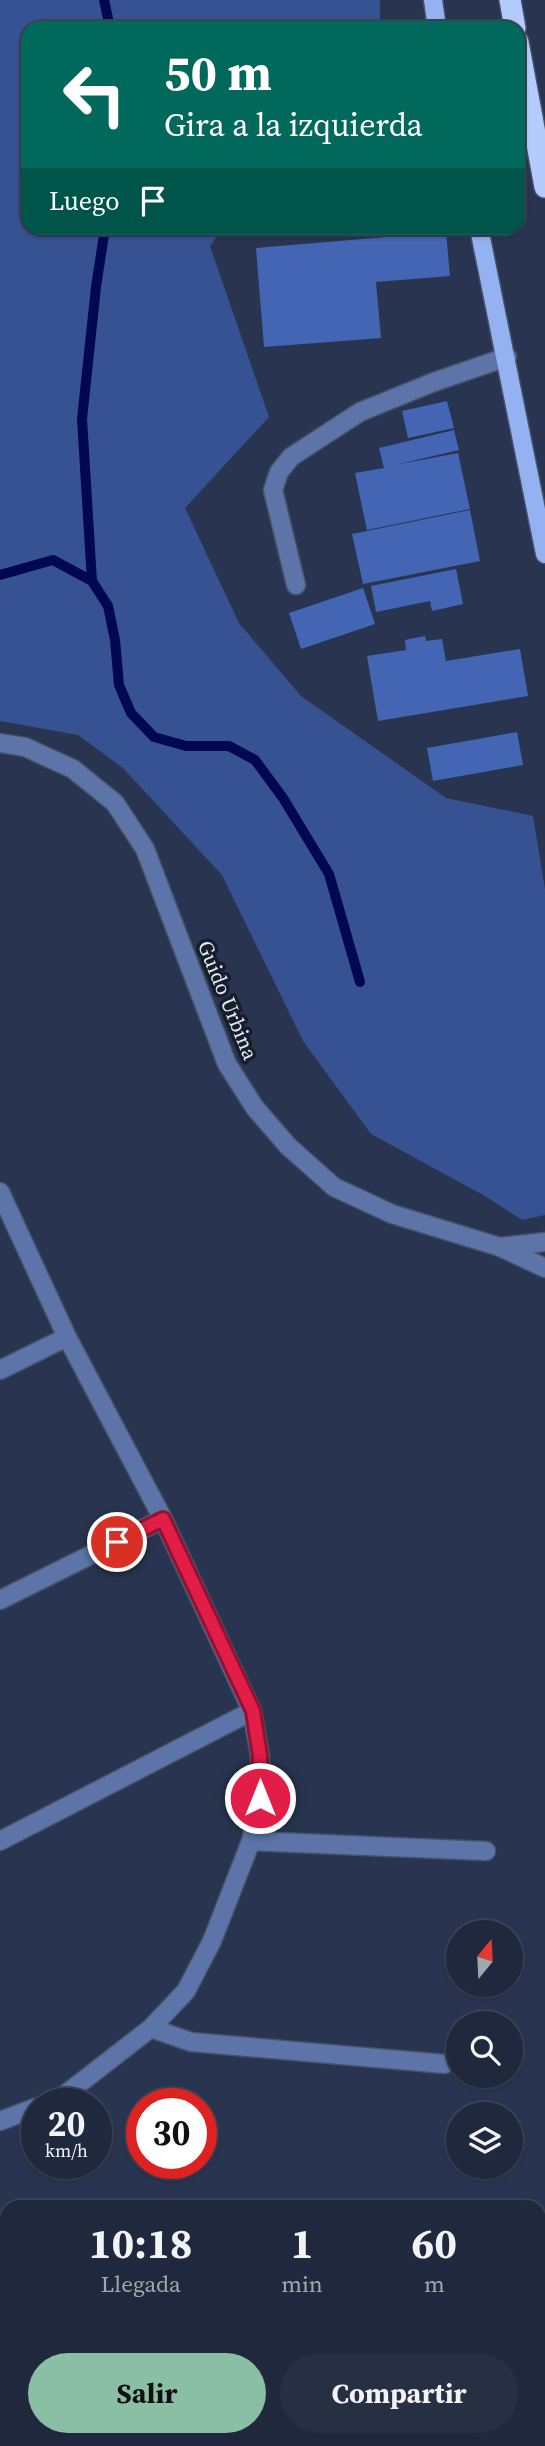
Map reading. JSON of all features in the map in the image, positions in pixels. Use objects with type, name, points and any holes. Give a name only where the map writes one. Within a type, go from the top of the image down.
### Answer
[{"type":"highway","points":[[510,0],[514,21]]},
{"type":"highway","points":[[525,80],[545,187]]},
{"type":"main road","points":[[433,0],[437,21]]},
{"type":"main road","points":[[481,235],[545,554]]},
{"type":"street","points":[[296,585],[273,490],[279,472],[291,457],[360,412],[434,382],[507,357]]},
{"type":"street","name":"Guido Urbina","points":[[0,743],[25,747],[73,769],[115,803],[145,849],[227,1064],[255,1108],[288,1146],[334,1187],[392,1214],[500,1248],[545,1268]]},
{"type":"street","points":[[0,1192],[67,1336],[163,1519],[253,1711],[260,1756],[260,1798],[251,1841],[222,1918],[186,1991],[151,2028],[74,2088]]},
{"type":"street","points":[[500,1248],[545,1242]]},
{"type":"street","points":[[0,1370],[67,1336]]},
{"type":"street","points":[[0,1600],[163,1519]]},
{"type":"street","points":[[0,1841],[253,1711]]},
{"type":"street","points":[[251,1841],[486,1851]]},
{"type":"street","points":[[151,2028],[191,2042],[445,2064]]},
{"type":"street","points":[[0,2121],[21,2113]]},
{"type":"shaded area","points":[[0,0],[380,0],[380,21],[21,21],[21,235],[217,235],[210,246],[269,417],[185,508],[239,623],[301,696],[446,798],[533,816],[545,889],[545,1215],[522,1220],[485,1196],[371,1134],[303,1041],[222,875],[123,768],[78,735],[0,721]]},
{"type":"building","points":[[410,235],[446,235],[450,276],[376,282],[381,338],[264,347],[256,248]]},
{"type":"building","points":[[447,401],[454,428],[408,438],[402,411]]},
{"type":"building","points":[[454,430],[459,450],[395,465],[458,453],[470,509],[367,530],[355,473],[384,468],[379,448]]},
{"type":"building","points":[[470,510],[480,561],[363,584],[352,534]]},
{"type":"building","points":[[456,569],[463,604],[432,611],[430,601],[376,612],[371,586]]},
{"type":"building","points":[[363,588],[375,624],[301,649],[289,613]]},
{"type":"building","points":[[425,636],[426,641],[442,639],[446,661],[520,649],[528,696],[378,721],[367,656],[406,650],[405,640]]},
{"type":"building","points":[[517,732],[523,765],[433,781],[427,748]]},
{"type":"waterway","points":[[104,0],[108,21]]},
{"type":"waterway","points":[[104,235],[82,419],[92,581],[108,606],[115,640],[119,685],[131,713],[154,737],[186,746],[229,746],[255,760],[283,798],[329,874],[360,982]]},
{"type":"waterway","points":[[0,575],[53,560],[92,581]]},
{"type":"route","points":[[117,1542],[163,1519],[253,1711],[260,1756],[260,1798]]}]
